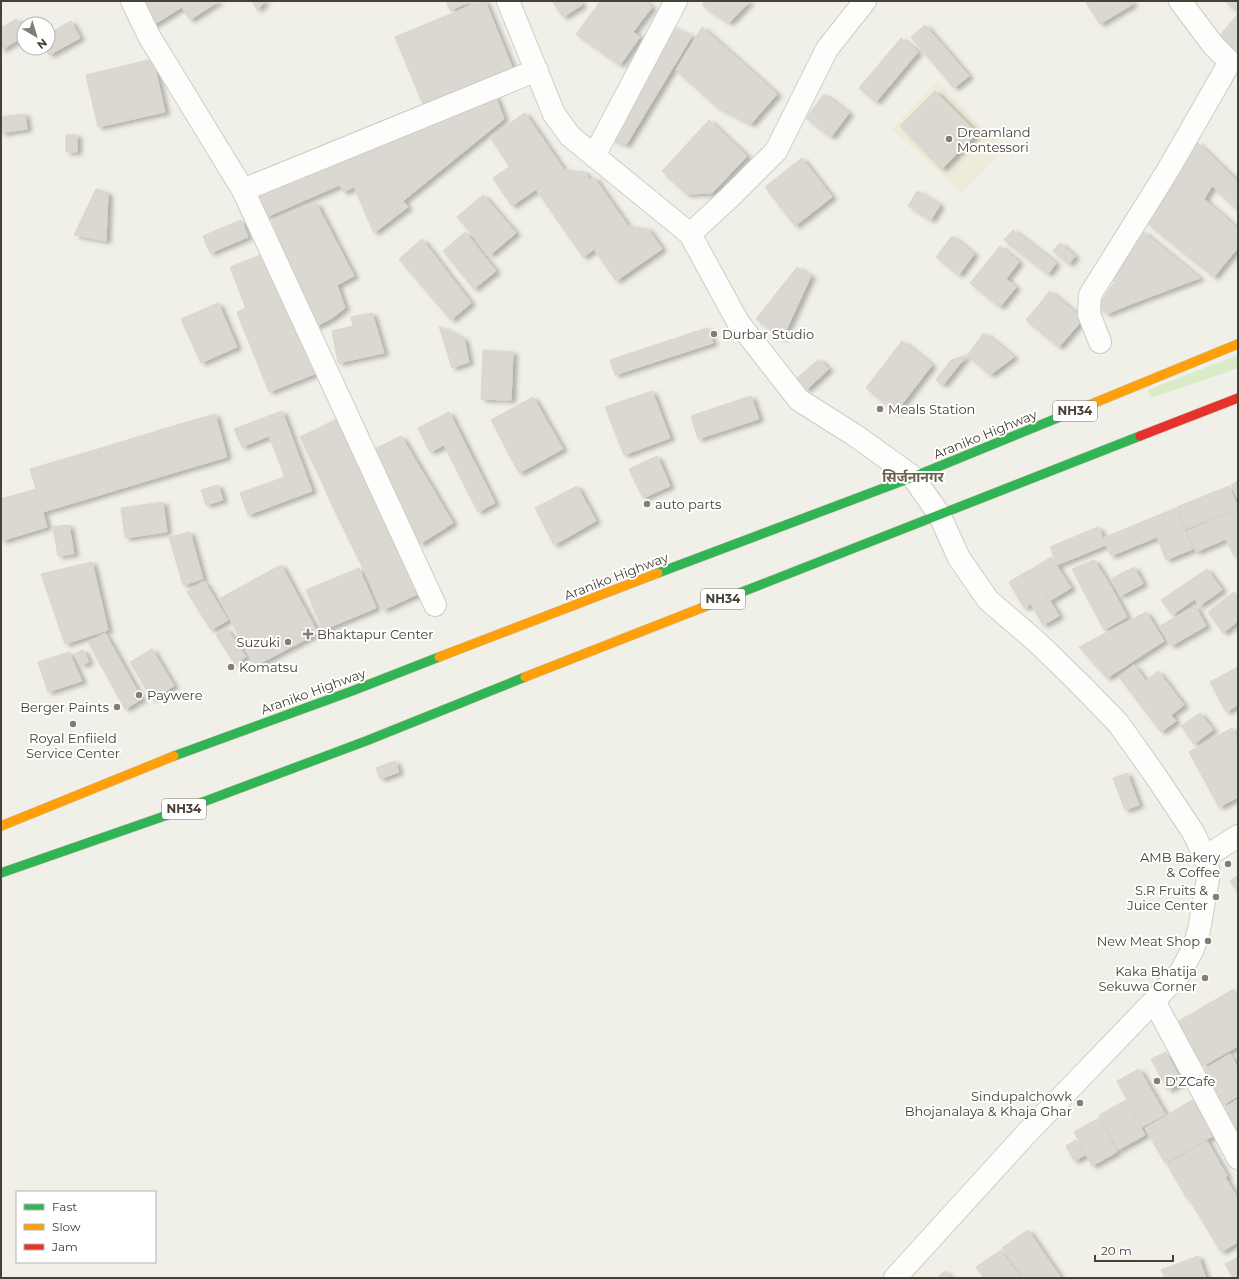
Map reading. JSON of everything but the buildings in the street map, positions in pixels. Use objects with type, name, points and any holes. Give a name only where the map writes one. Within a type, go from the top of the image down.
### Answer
[{"type":"highway","name":"Araniko Highway","points":[[1,826],[163,760],[352,691],[913,477],[1238,344]]},
{"type":"highway","name":"NH34","points":[[1,873],[179,811],[366,741],[548,667],[1238,398]]},
{"type":"street","points":[[132,1],[149,36],[243,190],[435,605]]},
{"type":"street","points":[[508,1],[554,114],[570,136],[690,234],[738,322],[799,400],[856,436],[913,477],[939,514],[959,558],[988,600],[1037,642],[1118,723],[1193,832],[1205,857],[1209,873],[1199,930],[1193,949],[1180,973],[1026,1134],[895,1278]]},
{"type":"street","points":[[594,156],[676,1]]},
{"type":"street","points":[[690,234],[728,199],[776,151],[827,49],[865,1]]},
{"type":"street","points":[[1100,342],[1089,314],[1090,295],[1168,170],[1230,62],[1213,45],[1180,1]]},
{"type":"street","points":[[243,190],[536,70]]},
{"type":"street","points":[[1205,857],[1238,836]]},
{"type":"street","points":[[1154,1001],[1238,1158]]},
{"type":"shaded area","name":"Dreamland Montessori","points":[[938,81],[1004,149],[962,193],[892,129]]},
{"type":"green space","points":[[1238,355],[1238,368],[1151,398],[1148,390]]},
{"type":"traffic: fast","points":[[658,573],[913,477],[1082,408]]},
{"type":"traffic: fast","points":[[709,605],[1140,436]]},
{"type":"traffic: fast","points":[[174,756],[352,691],[439,657]]},
{"type":"traffic: fast","points":[[1,873],[179,811],[366,741],[525,677]]},
{"type":"traffic: slow","points":[[1082,408],[1238,344]]},
{"type":"traffic: slow","points":[[439,657],[658,573]]},
{"type":"traffic: slow","points":[[525,677],[709,605]]},
{"type":"traffic: slow","points":[[1,826],[174,756]]},
{"type":"traffic: jam","points":[[1140,436],[1238,398]]},
{"type":"place","name":"Dreamland Montessori","points":[[949,139]]},
{"type":"place","name":"Durbar Studio","points":[[714,334]]},
{"type":"place","name":"Meals Station","points":[[880,409]]},
{"type":"place","name":"auto parts","points":[[647,504]]},
{"type":"place","name":"Bhaktapur Center","points":[[308,634]]},
{"type":"place","name":"Suzuki","points":[[288,642]]},
{"type":"place","name":"Komatsu","points":[[231,667]]},
{"type":"place","name":"Paywere","points":[[139,695]]},
{"type":"place","name":"Berger Paints","points":[[117,707]]},
{"type":"place","name":"Royal Enfiield Service Center","points":[[73,724]]},
{"type":"place","name":"AMB Bakery & Coffee","points":[[1228,864]]},
{"type":"place","name":"S.R Fruits & Juice Center","points":[[1216,897]]},
{"type":"place","name":"New Meat Shop","points":[[1208,941]]},
{"type":"place","name":"Kaka Bhatija Sekuwa Corner","points":[[1205,978]]},
{"type":"place","name":"D'ZCafe","points":[[1157,1081]]},
{"type":"place","name":"Sindupalchowk Bhojanalaya & Khaja Ghar","points":[[1080,1103]]},
{"type":"district","name":"सिर्जनानगर","points":[[913,477]]}]
